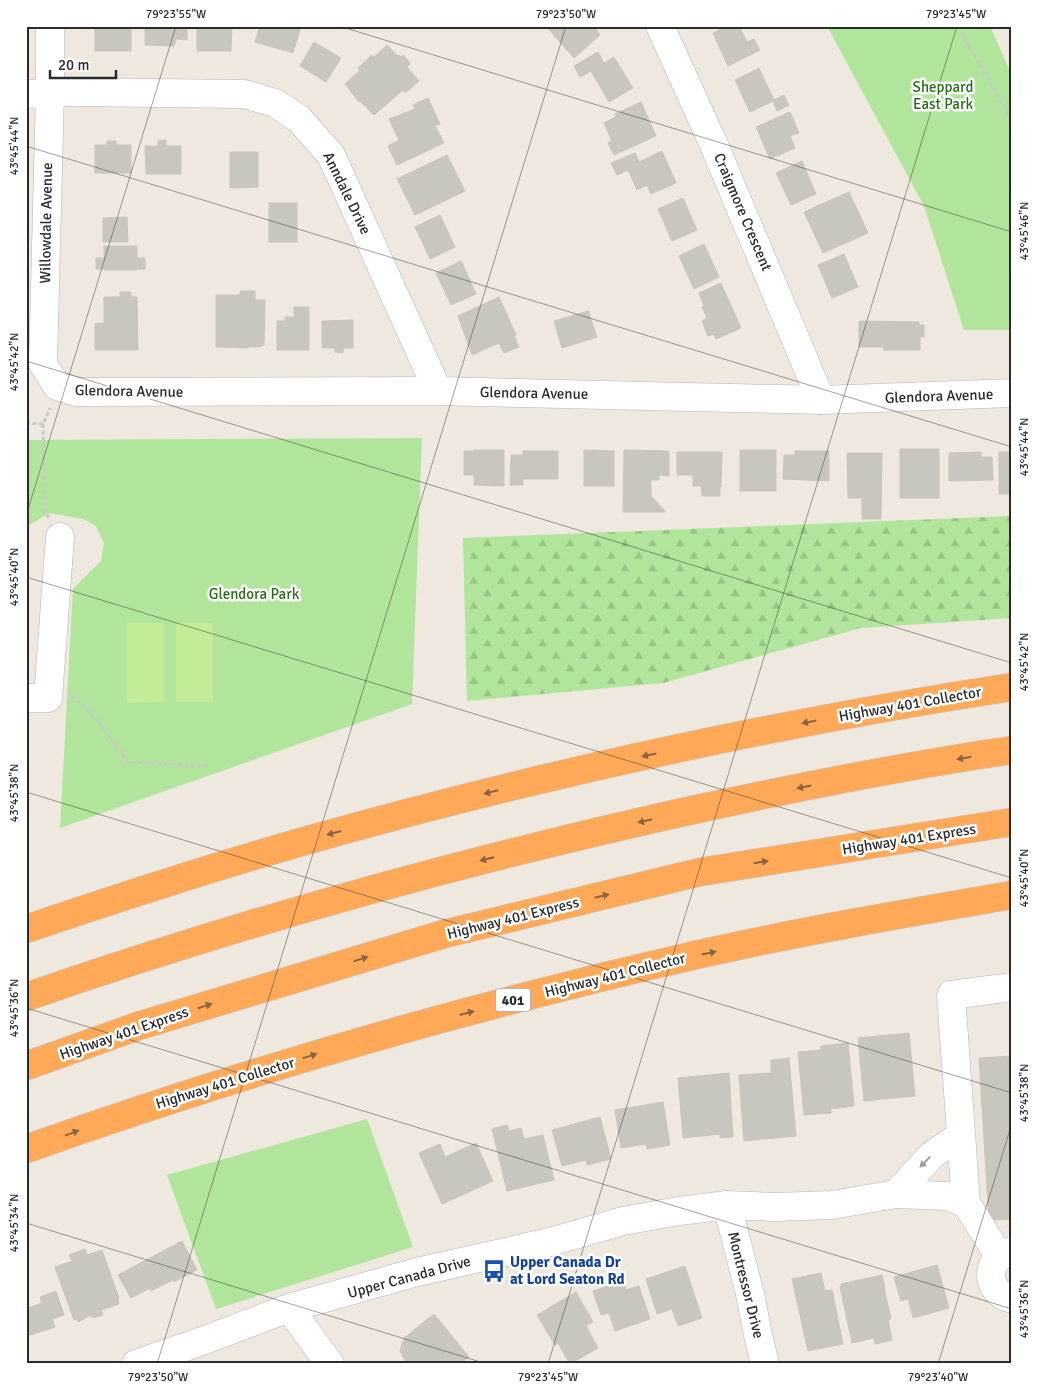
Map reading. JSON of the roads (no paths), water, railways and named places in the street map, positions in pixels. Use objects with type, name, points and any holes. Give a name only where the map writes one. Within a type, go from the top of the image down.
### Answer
[{"type":"highway","name":"Highway 401 Collector","points":[[26,929],[293,844],[486,793],[736,736],[937,698],[1012,686]]},
{"type":"highway","points":[[26,997],[148,956],[300,910],[386,885],[524,850],[617,827],[764,795],[1012,750]]},
{"type":"highway","name":"Highway 401 Express","points":[[26,1066],[138,1026],[454,932],[700,872],[1012,822]]},
{"type":"highway","name":"Highway 401 Collector","points":[[26,1149],[130,1113],[321,1052],[555,989],[720,950],[854,923],[1012,895]]},
{"type":"street","name":"Willowdale Avenue","points":[[50,26],[38,93],[43,364],[57,386]]},
{"type":"street","name":"Craigmore Crescent","points":[[660,26],[714,145],[821,400]]},
{"type":"street","name":"Anndale Drive","points":[[38,93],[244,94],[275,103],[299,119],[331,155],[438,391]]},
{"type":"street","name":"Glendora Avenue","points":[[57,386],[77,392],[438,391],[821,400],[1012,393]]},
{"type":"street","points":[[41,691],[60,537]]},
{"type":"street","points":[[1012,987],[951,995],[966,1203],[1005,1253],[994,1262],[991,1269],[991,1277],[997,1292],[1003,1297],[1012,1299]]},
{"type":"street","points":[[896,1194],[932,1155],[960,1136]]},
{"type":"street","name":"Upper Canada Drive","points":[[136,1364],[289,1308],[417,1272],[550,1242],[623,1221],[679,1211],[727,1206],[832,1205],[896,1194],[947,1196],[966,1203]]},
{"type":"street","name":"Montressor Drive","points":[[727,1206],[750,1294],[765,1364]]},
{"type":"street","points":[[289,1308],[330,1364]]},
{"type":"place","name":"Upper Canada Dr at Lord Seaton Rd","points":[[494,1271]]},
{"type":"park label","name":"Sheppard East Park","points":[[943,96]]},
{"type":"park label","name":"Glendora Park","points":[[254,594]]}]
